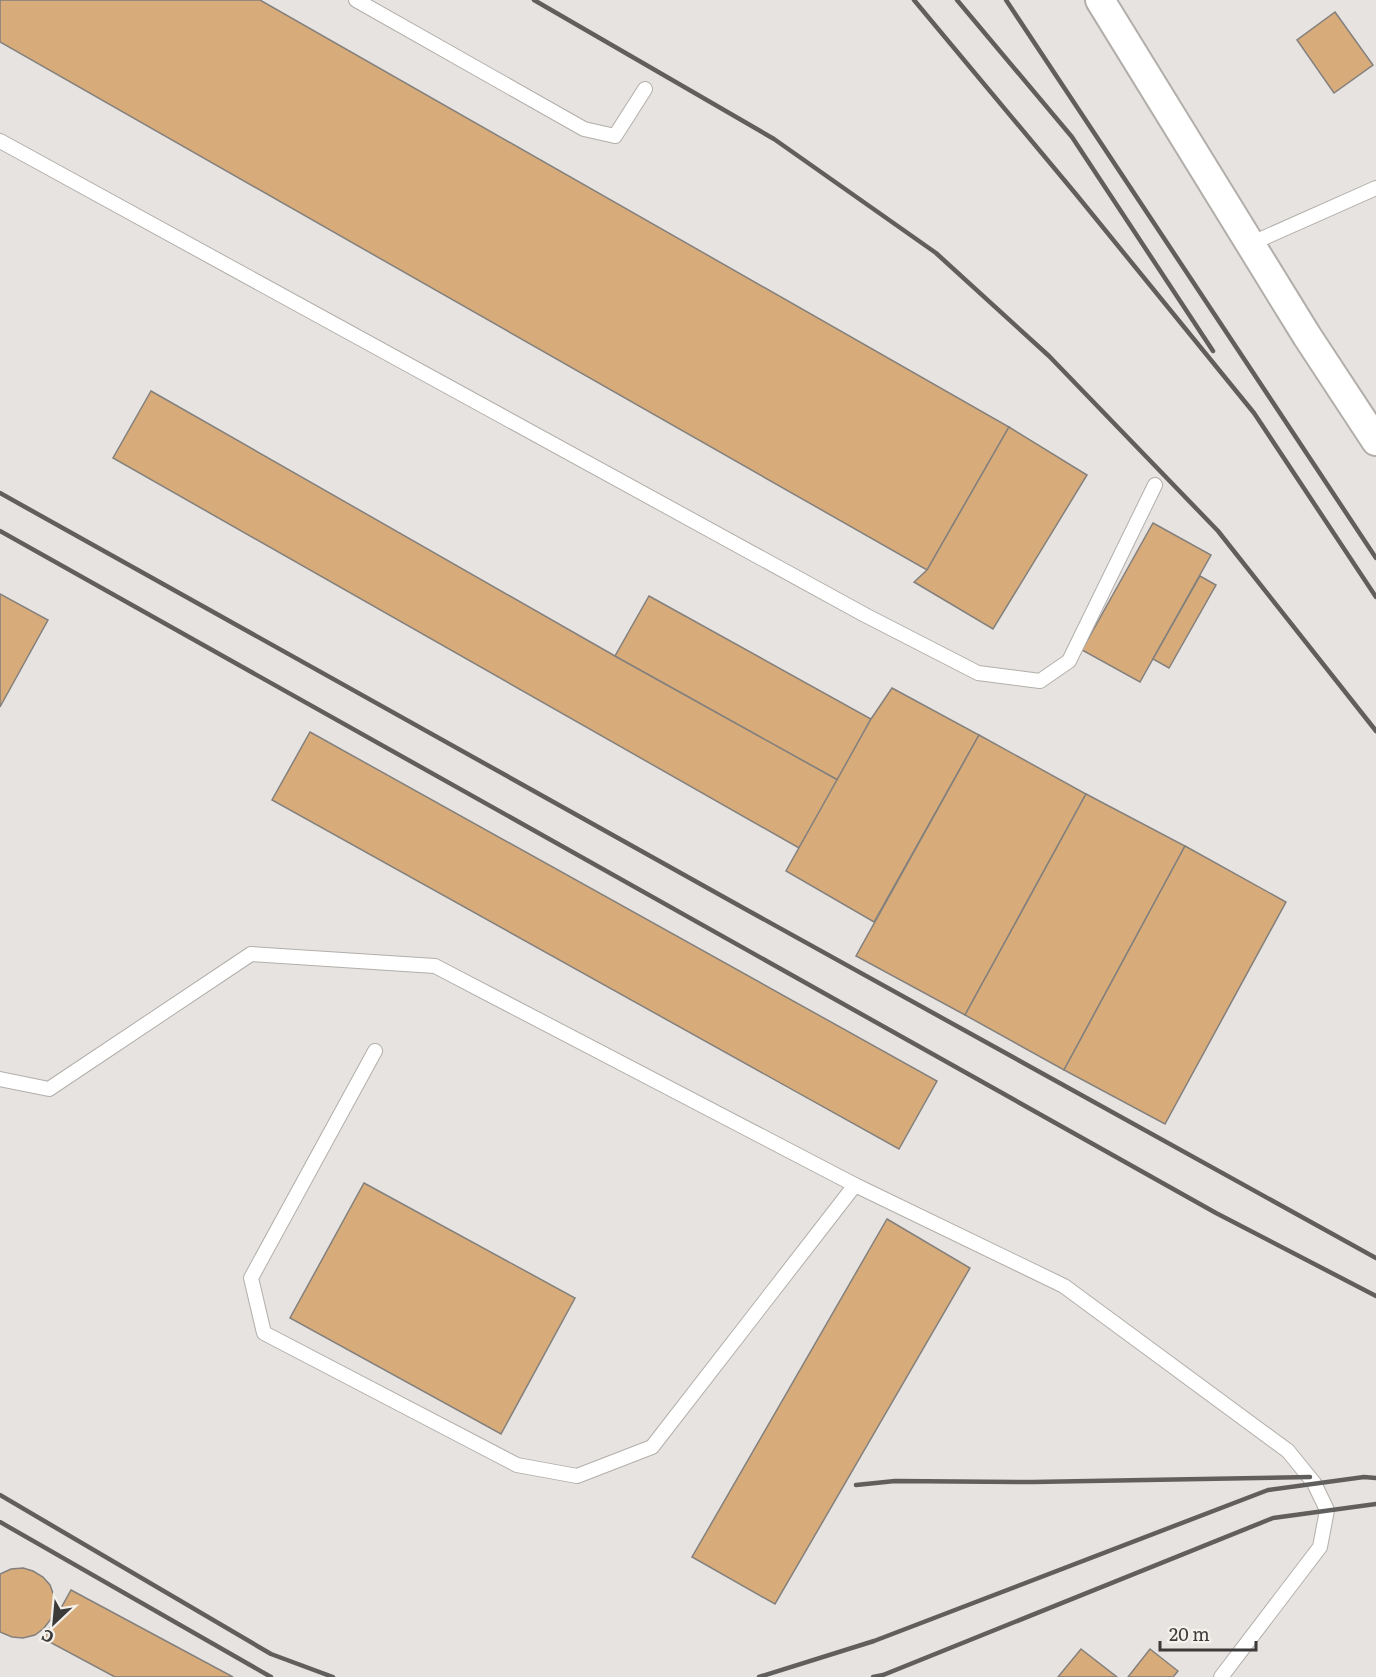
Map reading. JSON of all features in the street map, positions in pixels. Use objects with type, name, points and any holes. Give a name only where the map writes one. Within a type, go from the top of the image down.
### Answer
[{"type":"street","points":[[1100,0],[1250,244],[1376,441]]},
{"type":"lane","points":[[356,0],[584,129],[615,136],[645,89]]},
{"type":"lane","points":[[0,141],[865,615],[978,673],[1040,681],[1069,661],[1155,485]]},
{"type":"lane","points":[[1250,244],[1376,188]]},
{"type":"lane","points":[[0,1079],[49,1089],[251,954],[435,966],[855,1185],[1064,1286],[1288,1451],[1314,1484],[1328,1510],[1320,1547],[1221,1677]]},
{"type":"lane","points":[[375,1052],[251,1278],[264,1332],[517,1466],[577,1476],[652,1448],[855,1185]]},
{"type":"building","points":[[0,0],[260,0],[1009,427],[927,570],[0,42]]},
{"type":"building","points":[[1335,12],[1373,65],[1334,93],[1297,40]]},
{"type":"building","points":[[151,391],[615,656],[838,780],[799,848],[113,458]]},
{"type":"building","points":[[1009,427],[1087,475],[993,629],[914,582],[927,570]]},
{"type":"building","points":[[1153,523],[1211,555],[1140,682],[1082,650]]},
{"type":"building","points":[[1200,576],[1216,585],[1169,668],[1153,659]]},
{"type":"building","points":[[0,594],[48,620],[0,707]]},
{"type":"building","points":[[649,596],[871,719],[838,780],[615,656]]},
{"type":"building","points":[[892,688],[979,735],[874,922],[786,871],[871,719]]},
{"type":"building","points":[[310,732],[937,1081],[899,1149],[272,800]]},
{"type":"building","points":[[979,735],[1086,794],[965,1015],[856,956]]},
{"type":"building","points":[[1086,794],[1185,846],[1064,1070],[965,1015]]},
{"type":"building","points":[[1185,846],[1286,902],[1165,1124],[1064,1070]]},
{"type":"building","points":[[364,1183],[575,1298],[501,1434],[290,1318]]},
{"type":"building","points":[[887,1219],[970,1268],[775,1604],[692,1557]]},
{"type":"building","points":[[23,1568],[43,1577],[50,1585],[54,1596],[54,1608],[51,1619],[44,1628],[35,1635],[23,1638],[12,1637],[0,1632],[0,1574],[11,1569]]},
{"type":"building","points":[[71,1590],[233,1677],[115,1677],[44,1639]]},
{"type":"building","points":[[1081,1649],[1117,1677],[1058,1677]]},
{"type":"building","points":[[1150,1649],[1178,1671],[1173,1677],[1128,1677]]},
{"type":"railway","points":[[534,0],[774,139],[936,253],[1049,356],[1218,531],[1376,731]]},
{"type":"railway","points":[[914,0],[1254,413],[1376,597]]},
{"type":"railway","points":[[957,0],[1072,137],[1213,351]]},
{"type":"railway","points":[[1006,0],[1376,558]]},
{"type":"railway","points":[[0,493],[1376,1258]]},
{"type":"railway","points":[[0,531],[1216,1213],[1376,1296]]},
{"type":"railway","points":[[856,1485],[895,1481],[1033,1482],[1310,1477]]},
{"type":"railway","points":[[759,1677],[874,1641],[1268,1490],[1364,1477],[1376,1478]]},
{"type":"railway","points":[[0,1495],[271,1654],[333,1677]]},
{"type":"railway","points":[[873,1677],[883,1675],[1273,1518],[1376,1504]]},
{"type":"railway","points":[[0,1522],[271,1677]]}]
